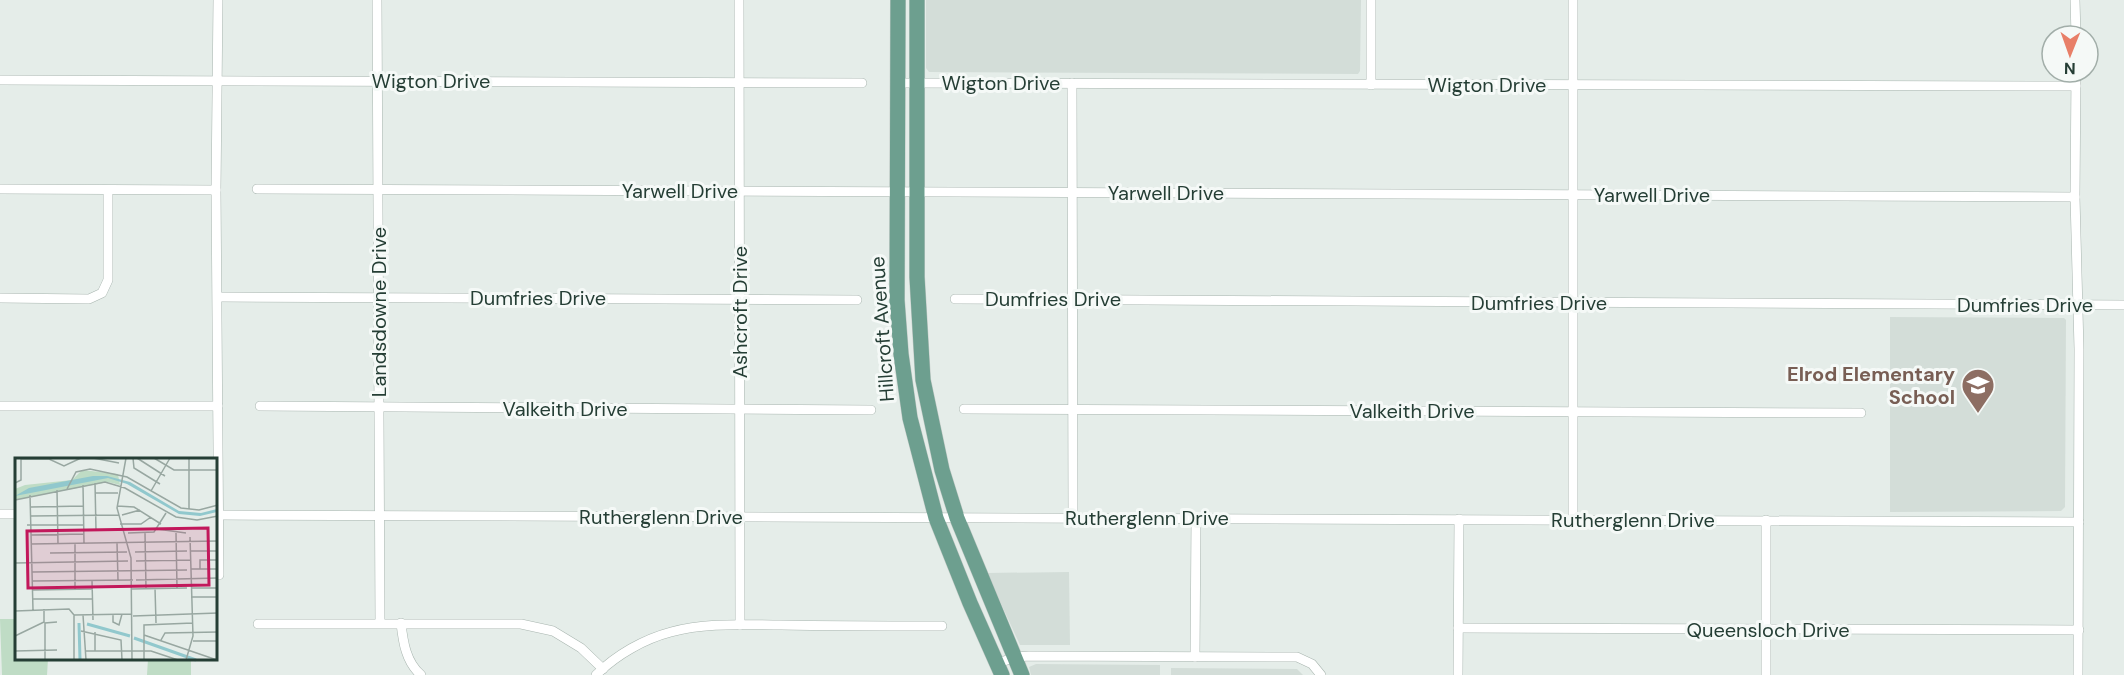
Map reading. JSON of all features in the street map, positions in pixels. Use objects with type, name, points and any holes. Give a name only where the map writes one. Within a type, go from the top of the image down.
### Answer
[{"type":"main road","name":"Hillcroft Avenue","points":[[898,0],[897,300],[901,354],[910,418],[936,518],[970,603],[1000,669]]},
{"type":"main road","name":"Hillcroft Avenue","points":[[917,0],[917,277],[923,380],[942,470],[957,518],[1022,675]]},
{"type":"street","points":[[218,0],[216,190],[218,458]]},
{"type":"street","name":"Landsdowne Drive","points":[[377,0],[380,623]]},
{"type":"street","name":"Ashcroft Drive","points":[[740,0],[740,625]]},
{"type":"street","points":[[1371,0],[1371,85]]},
{"type":"street","points":[[1573,0],[1573,520]]},
{"type":"street","points":[[2075,0],[2076,24]]},
{"type":"street","name":"Wigton Drive","points":[[0,80],[862,83]]},
{"type":"street","name":"Wigton Drive","points":[[898,83],[2076,86]]},
{"type":"street","points":[[1072,83],[1073,518]]},
{"type":"street","points":[[2076,86],[2078,675]]},
{"type":"street","points":[[0,189],[216,190]]},
{"type":"street","name":"Yarwell Drive","points":[[257,189],[2075,197]]},
{"type":"street","points":[[0,298],[88,299],[102,293],[108,280],[108,190]]},
{"type":"street","name":"Dumfries Drive","points":[[218,297],[857,300]]},
{"type":"street","name":"Dumfries Drive","points":[[954,299],[2124,305]]},
{"type":"street","points":[[0,406],[218,406]]},
{"type":"street","name":"Valkeith Drive","points":[[260,406],[871,410]]},
{"type":"street","name":"Valkeith Drive","points":[[964,409],[1861,413]]},
{"type":"street","name":"Rutherglenn Drive","points":[[218,515],[2079,522]]},
{"type":"street","points":[[1195,657],[1196,518]]},
{"type":"street","points":[[1458,675],[1459,519]]},
{"type":"street","points":[[1766,520],[1766,675]]},
{"type":"street","points":[[218,545],[219,575]]},
{"type":"street","points":[[401,623],[403,648],[415,670],[421,675]]},
{"type":"street","points":[[258,624],[521,624],[553,632],[581,648],[599,672],[645,642],[671,632],[699,627],[740,625],[942,626]]},
{"type":"street","name":"Queensloch Drive","points":[[1458,627],[2079,630]]},
{"type":"street","points":[[1000,669],[1016,657],[1297,657],[1306,660],[1319,672]]},
{"type":"shaded area","points":[[926,0],[1361,0],[1360,71],[1358,74],[929,72],[926,68]]},
{"type":"shaded area","name":"Elrod Elementary School","points":[[1890,317],[2064,318],[2066,320],[2065,507],[2061,511],[1890,512]]},
{"type":"shaded area","points":[[1069,572],[1070,645],[1020,645],[987,573]]},
{"type":"shaded area","points":[[1036,664],[1160,665],[1160,675],[1031,675],[1029,667]]},
{"type":"shaded area","points":[[1171,668],[1297,669],[1303,675],[1171,675]]},
{"type":"green space","points":[[0,619],[15,619],[15,660],[48,660],[47,675],[2,675]]},
{"type":"green space","points":[[148,660],[191,660],[191,675],[147,675]]},
{"type":"place","name":"Elrod Elementary School","points":[[1978,414]]}]
